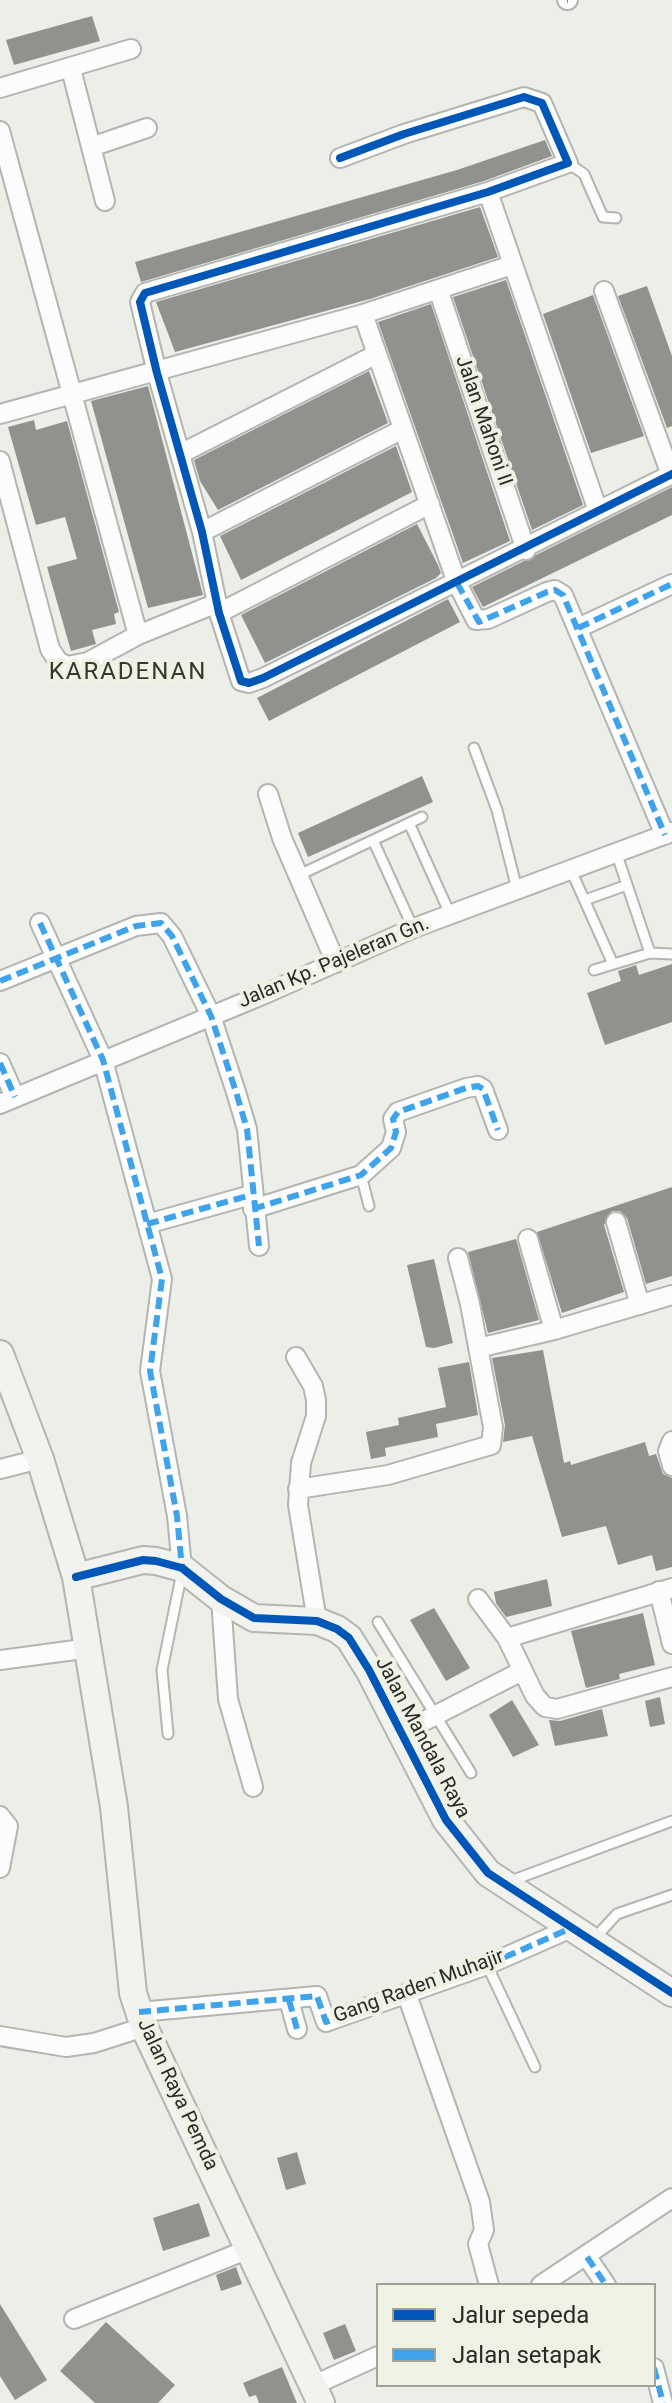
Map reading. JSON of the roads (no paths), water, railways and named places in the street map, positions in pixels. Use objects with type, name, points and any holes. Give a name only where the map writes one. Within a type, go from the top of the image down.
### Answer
[{"type":"main road","name":"Jalan Raya Pemda","points":[[0,1354],[40,1459],[76,1577],[114,1807],[125,1939],[141,2020],[318,2394]]},
{"type":"main road","name":"Jalan Mandala Raya","points":[[76,1577],[143,1560],[182,1568],[221,1599],[254,1618],[327,1623],[349,1638],[369,1670],[446,1820],[501,1885],[672,1993]]},
{"type":"street","points":[[0,88],[131,49]]},
{"type":"street","points":[[71,69],[105,201]]},
{"type":"street","points":[[340,158],[404,134],[524,97],[542,103],[568,163],[488,192],[145,293],[140,302],[157,373],[239,678],[249,683],[526,550],[672,474],[604,291]]},
{"type":"street","points":[[91,147],[147,128]]},
{"type":"street","points":[[0,131],[138,635]]},
{"type":"street","points":[[488,192],[598,511]]},
{"type":"street","points":[[0,414],[157,373],[439,292],[512,265]]},
{"type":"street","name":"Jalan Mahoni II","points":[[439,292],[526,550]]},
{"type":"street","points":[[363,314],[457,583],[479,622],[555,590],[563,595],[669,834]]},
{"type":"street","points":[[180,454],[377,354]]},
{"type":"street","points":[[202,532],[403,429]]},
{"type":"street","points":[[0,461],[50,649],[58,661],[67,666],[88,662],[138,635],[218,608],[430,504]]},
{"type":"street","points":[[578,628],[672,584]]},
{"type":"street","points":[[268,794],[297,876],[336,963]]},
{"type":"street","name":"Jalan Kp. Pajeleran Gn.","points":[[8,1100],[414,928],[669,834]]},
{"type":"street","points":[[40,923],[103,1060],[162,1279],[161,1307],[150,1371],[177,1516],[182,1568]]},
{"type":"street","points":[[0,981],[136,926],[161,923],[211,1016],[247,1129],[252,1202],[259,1246]]},
{"type":"street","points":[[0,1063],[8,1100]]},
{"type":"street","points":[[147,1224],[361,1175],[391,1148],[396,1132],[393,1119],[398,1112],[466,1088],[478,1086],[483,1089],[498,1130]]},
{"type":"street","points":[[616,1222],[640,1305]]},
{"type":"street","points":[[528,1239],[554,1330]]},
{"type":"street","points":[[298,1489],[388,1475],[485,1450],[491,1445],[493,1427],[458,1258]]},
{"type":"street","points":[[478,1348],[554,1330],[672,1295]]},
{"type":"street","points":[[296,1357],[313,1386],[316,1400],[316,1416],[301,1463],[298,1489],[317,1621]]},
{"type":"street","points":[[672,1441],[668,1451],[672,1466]]},
{"type":"street","points":[[0,1469],[40,1459]]},
{"type":"street","points":[[507,1638],[666,1589],[672,1644]]},
{"type":"street","points":[[221,1599],[228,1699],[253,1787]]},
{"type":"street","points":[[478,1599],[507,1638],[522,1671],[545,1707],[557,1709],[672,1677]]},
{"type":"street","points":[[0,1660],[90,1648]]},
{"type":"street","points":[[401,1733],[522,1671]]},
{"type":"street","points":[[0,1816],[8,1826],[0,1868]]},
{"type":"street","name":"Gang Raden Muhajir","points":[[0,2036],[66,2047],[94,2043],[141,2020],[317,1996],[326,2022],[580,1936]]},
{"type":"street","points":[[407,1995],[480,2202],[484,2230],[478,2244],[488,2283]]},
{"type":"street","points":[[289,2000],[297,2029]]},
{"type":"street","points":[[544,2283],[672,2198]]},
{"type":"street","points":[[74,2319],[249,2249]]},
{"type":"street","points":[[587,2257],[605,2283]]},
{"type":"street","points":[[318,2394],[376,2357]]},
{"type":"street","points":[[656,2373],[666,2400]]},
{"type":"lane","points":[[568,163],[584,174],[603,217],[616,218]]},
{"type":"lane","points":[[474,748],[503,831],[517,889]]},
{"type":"lane","points":[[297,876],[422,817]]},
{"type":"lane","points":[[409,823],[450,914]]},
{"type":"lane","points":[[373,840],[414,928]]},
{"type":"lane","points":[[616,852],[650,953]]},
{"type":"lane","points":[[570,868],[613,964]]},
{"type":"lane","points":[[585,900],[627,885]]},
{"type":"lane","points":[[594,970],[650,953],[672,954]]},
{"type":"lane","points":[[361,1175],[369,1206]]},
{"type":"lane","points":[[168,1734],[162,1670],[182,1568]]},
{"type":"lane","points":[[378,1622],[471,1773]]},
{"type":"lane","points":[[501,1885],[672,1821]]},
{"type":"lane","points":[[580,1936],[617,1914],[672,1895]]},
{"type":"lane","points":[[487,1965],[535,2067]]},
{"type":"district","name":"KARADENAN","points":[[128,673]]}]
